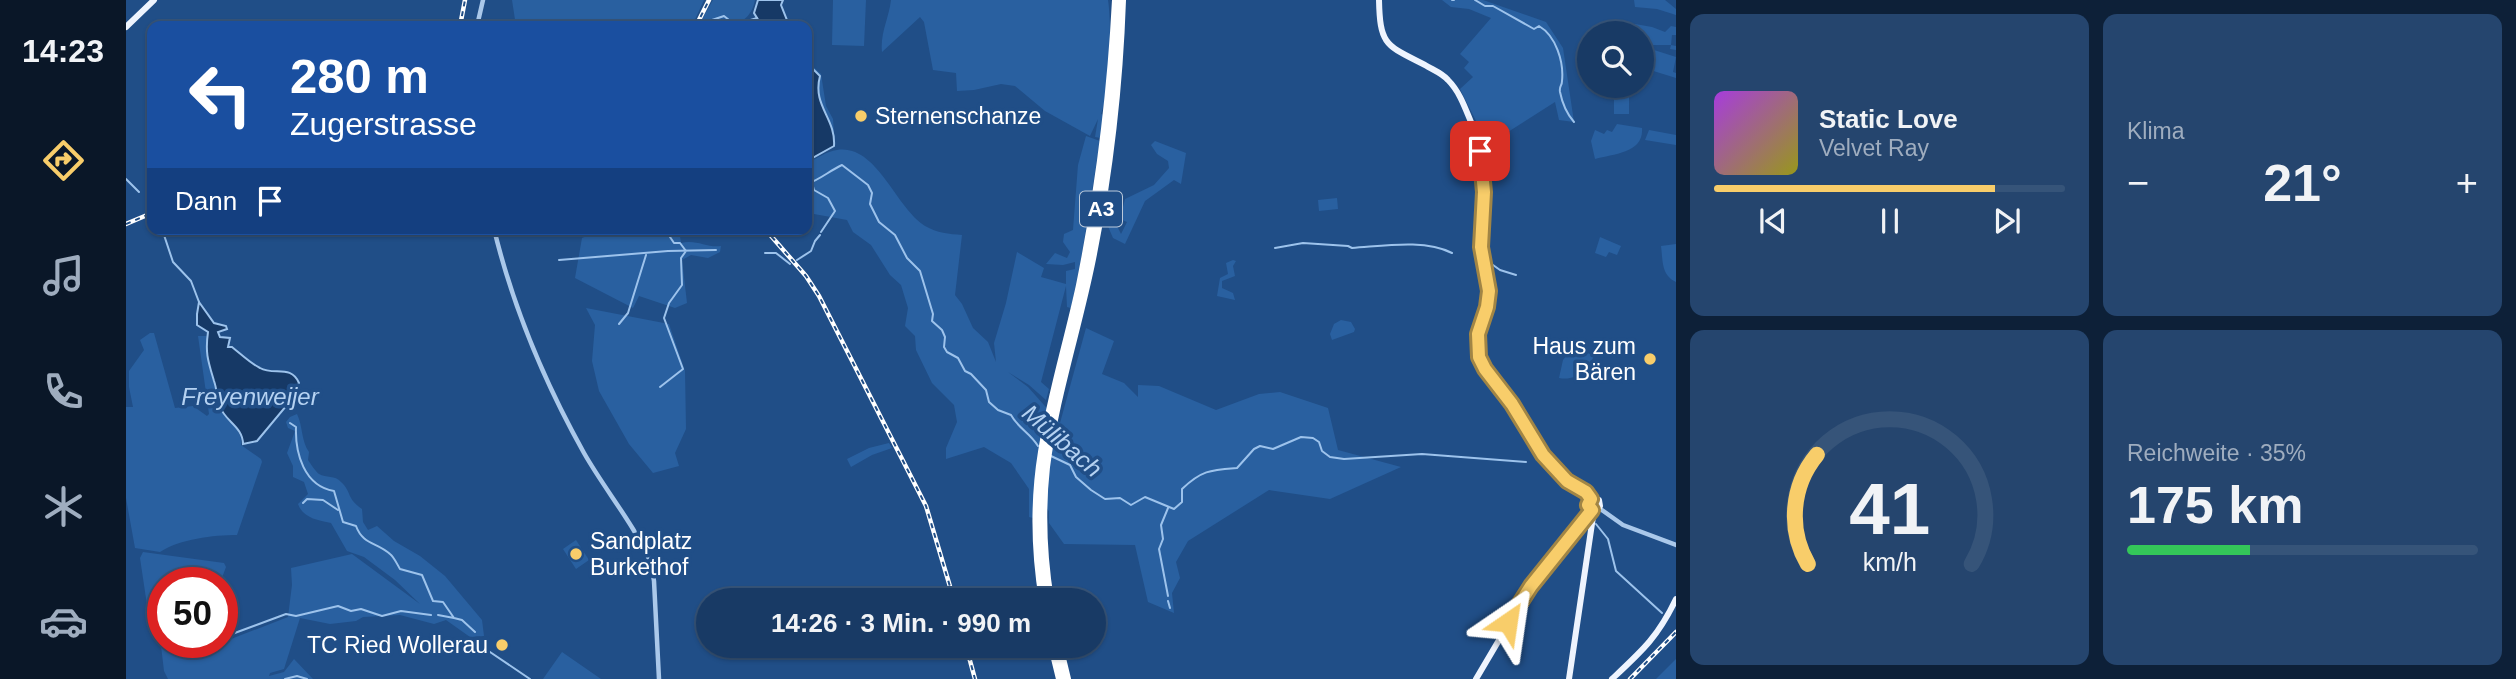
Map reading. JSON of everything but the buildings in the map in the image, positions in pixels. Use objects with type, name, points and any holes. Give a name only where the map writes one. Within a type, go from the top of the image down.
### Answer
[{"type":"highway","name":"A3","points":[[1042,588],[1037,541],[1040,495],[1052,414],[1096,198],[1109,102],[1116,0]]},
{"type":"highway","name":"A3","points":[[1052,414],[1083,305],[1102,205],[1116,102],[1122,0]]},
{"type":"highway","name":"A3","points":[[1040,495],[1049,588]]},
{"type":"highway","points":[[1055,658],[1060,679]]},
{"type":"highway","points":[[1062,658],[1067,679]]},
{"type":"main road","points":[[126,27],[154,0]]},
{"type":"main road","points":[[1379,0],[1380,26],[1386,43],[1450,81],[1479,138],[1485,138],[1488,143],[1486,148],[1480,149],[1479,159],[1485,203],[1481,247],[1489,291],[1478,334],[1479,357],[1543,455],[1567,481],[1586,492],[1591,499],[1588,505],[1595,509]]},
{"type":"main road","points":[[1476,679],[1531,586],[1595,509]]},
{"type":"main road","points":[[1569,679],[1595,509]]},
{"type":"main road","points":[[1612,679],[1653,640],[1676,599]]},
{"type":"street","points":[[478,21],[483,0]]},
{"type":"street","points":[[496,235],[523,321],[549,386],[584,452],[651,563],[659,679]]},
{"type":"street","points":[[1595,509],[1623,525],[1676,545]]},
{"type":"shaded area","points":[[512,0],[704,0],[694,21],[515,21]]},
{"type":"shaded area","points":[[713,0],[755,0],[748,16],[742,21],[702,19]]},
{"type":"shaded area","points":[[833,0],[866,0],[864,46],[832,45]]},
{"type":"shaded area","points":[[891,0],[1108,0],[1109,58],[1101,114],[1104,115],[1101,138],[1095,137],[1098,119],[1090,136],[1045,111],[1015,86],[1001,84],[957,91],[956,73],[933,70],[924,22],[920,17],[882,52],[882,38]]},
{"type":"shaded area","points":[[1442,0],[1483,0],[1546,22],[1563,48],[1574,122],[1559,120],[1555,102],[1497,139],[1480,129],[1460,89],[1473,77],[1464,68],[1469,62],[1460,54],[1491,18],[1469,9],[1451,7]]},
{"type":"shaded area","points":[[1634,0],[1665,0],[1676,9],[1676,15],[1657,9],[1635,7]]},
{"type":"shaded area","points":[[1671,26],[1676,27],[1676,35],[1672,35],[1671,45],[1654,45],[1654,28],[1665,32]]},
{"type":"shaded area","points":[[1654,50],[1676,57],[1673,72],[1676,73],[1676,78],[1654,71]]},
{"type":"shaded area","points":[[812,66],[821,74],[826,106],[833,119],[835,146],[820,103],[818,75]]},
{"type":"shaded area","points":[[1614,98],[1629,98],[1629,114],[1614,114]]},
{"type":"shaded area","points":[[1617,124],[1642,128],[1638,143],[1619,154],[1595,159],[1591,141],[1595,130],[1604,134],[1607,130],[1612,132]]},
{"type":"shaded area","points":[[1649,130],[1676,135],[1676,145],[1645,140]]},
{"type":"shaded area","points":[[1086,136],[1100,141],[1071,308],[1067,307],[1066,286],[1041,382],[1049,389],[1046,400],[1008,372],[1028,387],[1060,423],[1086,328],[1114,341],[1102,374],[1124,383],[1138,397],[1138,385],[1159,386],[1216,410],[1259,394],[1280,392],[1328,408],[1338,450],[1401,467],[1330,499],[1269,490],[1188,541],[1176,562],[1180,578],[1172,593],[1174,613],[1148,602],[1135,545],[1064,544],[1049,523],[1049,511],[1035,497],[1033,518],[1029,517],[1029,489],[1011,463],[984,447],[946,459],[946,448],[957,422],[954,405],[932,383],[916,350],[915,336],[905,326],[908,308],[901,285],[890,275],[871,245],[853,232],[847,220],[812,212],[812,160],[837,150],[851,151],[875,166],[914,217],[925,226],[939,232],[962,235],[955,295],[973,328],[988,342],[996,362],[994,343],[1017,252],[1044,268],[1041,277],[1066,284],[1066,271],[1075,269],[1075,262],[1063,265],[1046,264],[1055,253],[1067,258],[1070,252],[1063,242],[1064,234],[1073,230],[1078,165]]},
{"type":"shaded area","points":[[1155,141],[1186,153],[1181,184],[1174,180],[1145,201],[1125,244],[1113,238],[1104,217],[1110,212],[1121,234],[1127,222],[1120,219],[1125,199],[1154,185],[1169,168],[1168,161],[1157,154],[1151,145]]},
{"type":"shaded area","points":[[1337,198],[1338,209],[1319,211],[1318,200]]},
{"type":"shaded area","points":[[589,235],[680,235],[681,243],[721,246],[720,252],[708,258],[691,255],[682,260],[687,303],[675,308],[639,296],[633,308],[575,278],[582,238]]},
{"type":"shaded area","points":[[1600,237],[1621,246],[1617,255],[1609,252],[1606,257],[1595,253]]},
{"type":"shaded area","points":[[1676,244],[1676,282],[1665,271],[1661,246]]},
{"type":"shaded area","points":[[1236,261],[1233,266],[1235,276],[1222,281],[1222,288],[1233,293],[1235,300],[1217,296],[1220,278],[1228,274],[1226,263]]},
{"type":"shaded area","points":[[586,308],[669,324],[685,371],[686,429],[675,453],[679,466],[653,473],[629,444],[599,391],[592,361],[595,325]]},
{"type":"shaded area","points":[[1341,320],[1351,322],[1354,332],[1332,340],[1330,334],[1334,324]]},
{"type":"shaded area","points":[[154,333],[175,408],[193,406],[207,416],[209,414],[198,336],[207,336],[207,358],[222,412],[237,429],[241,445],[261,459],[237,535],[197,539],[160,552],[135,548],[126,498],[126,407],[133,407],[129,371],[144,350],[140,340]]},
{"type":"shaded area","points":[[1575,345],[1594,355],[1592,361],[1581,374],[1571,378],[1559,378],[1563,360]]},
{"type":"shaded area","points":[[297,414],[309,452],[308,460],[319,474],[339,480],[362,509],[363,522],[368,530],[377,526],[445,576],[482,620],[484,636],[470,637],[446,620],[434,624],[400,615],[363,617],[356,621],[330,624],[300,618],[284,669],[270,673],[269,676],[284,672],[294,659],[313,679],[168,679],[162,658],[238,658],[238,636],[288,617],[291,568],[352,554],[420,604],[395,580],[364,557],[347,551],[331,523],[311,518],[300,509],[298,504],[308,494],[304,482],[293,477],[293,466],[287,453],[295,431],[288,428],[286,422]]},
{"type":"shaded area","points":[[889,443],[892,448],[851,467],[847,459],[869,448]]},
{"type":"shaded area","name":"Sandplatz Burkethof","points":[[576,540],[589,560],[576,569],[563,549]]},
{"type":"shaded area","points":[[143,552],[224,563],[226,567],[147,567],[147,605],[140,558]]},
{"type":"shaded area","points":[[562,652],[601,679],[543,679]]},
{"type":"shaded area","points":[[1676,659],[1676,679],[1656,679]]},
{"type":"water","points":[[758,0],[783,0],[781,5],[787,20],[793,21],[759,21],[754,13]]},
{"type":"water","points":[[812,68],[820,76],[819,96],[832,127],[834,146],[812,158]]},
{"type":"water","name":"Freyenweijer","points":[[199,302],[214,323],[226,326],[227,329],[218,332],[220,337],[230,338],[228,347],[232,347],[260,368],[292,374],[299,383],[292,399],[257,441],[243,444],[240,433],[220,407],[208,357],[208,332],[197,325]]},
{"type":"waterway","points":[[1475,0],[1485,6],[1493,6],[1534,29],[1539,26],[1550,36],[1558,50],[1562,66],[1561,96],[1574,122]]},
{"type":"waterway","points":[[709,21],[724,16],[730,21]]},
{"type":"waterway","points":[[747,21],[757,18]]},
{"type":"waterway","name":"Mülibach","points":[[812,182],[842,165],[868,185],[872,193],[870,204],[879,222],[895,235],[907,258],[920,271],[933,314],[932,321],[942,330],[947,352],[958,358],[965,371],[986,390],[989,402],[998,410],[1011,415],[1038,446]]},
{"type":"waterway","points":[[126,179],[139,192]]},
{"type":"waterway","points":[[812,183],[814,190],[828,198],[835,211],[821,232]]},
{"type":"waterway","points":[[164,235],[173,262],[191,281],[199,302]]},
{"type":"waterway","points":[[660,387],[683,369],[664,318],[669,303],[682,285],[681,258],[686,251],[680,243],[674,243],[670,235]]},
{"type":"waterway","points":[[797,260],[811,251],[820,235]]},
{"type":"waterway","points":[[1275,248],[1303,243],[1352,248],[1416,245],[1452,253]]},
{"type":"waterway","points":[[559,260],[716,250]]},
{"type":"waterway","points":[[765,253],[776,253],[790,264]]},
{"type":"waterway","points":[[619,324],[628,313],[646,255]]},
{"type":"waterway","points":[[1493,265],[1516,275]]},
{"type":"waterway","points":[[290,423],[296,427],[297,447],[303,467],[315,483],[334,491],[343,522],[356,526],[362,537],[390,554],[400,569],[422,575],[433,601],[443,602],[454,618],[462,620],[475,632]]},
{"type":"waterway","name":"Mülibach","points":[[1051,456],[1070,465],[1076,477],[1105,499],[1120,498],[1131,505],[1145,497],[1174,509],[1182,502],[1182,489],[1201,475],[1237,468],[1260,446],[1273,449],[1301,437],[1313,438],[1319,442],[1322,451],[1330,457],[1344,459],[1422,454],[1526,462]]},
{"type":"waterway","name":"Mülibach","points":[[1544,465],[1568,489]]},
{"type":"waterway","points":[[303,503],[307,499],[323,500],[338,510]]},
{"type":"waterway","points":[[1168,508],[1161,525],[1163,539],[1159,549],[1168,596]]},
{"type":"waterway","name":"Mülibach","points":[[1596,524],[1608,539],[1616,571],[1662,613]]},
{"type":"waterway","points":[[1168,601],[1170,608]]},
{"type":"waterway","points":[[238,632],[286,614],[296,616],[338,606],[351,611],[361,609],[382,616],[401,611],[431,615]]},
{"type":"waterway","points":[[438,615],[454,618]]},
{"type":"waterway","points":[[480,641],[487,650],[530,679]]},
{"type":"waterway","points":[[285,679],[297,676],[307,679]]},
{"type":"railway","points":[[461,21],[465,0]]},
{"type":"railway","points":[[698,21],[709,0]]},
{"type":"railway","points":[[126,224],[147,215]]},
{"type":"railway","points":[[770,235],[806,276],[819,296],[926,506],[950,588]]},
{"type":"railway","points":[[1630,679],[1676,632]]},
{"type":"railway","points":[[969,658],[975,679]]},
{"type":"place","name":"Sternenschanze","points":[[861,116]]},
{"type":"place","name":"Haus zum Bären","points":[[1650,359]]},
{"type":"place","name":"Sandplatz Burkethof","points":[[576,554]]},
{"type":"place","name":"TC Ried Wollerau","points":[[502,645]]},
{"type":"route","points":[[1480,151],[1485,203],[1481,247],[1489,291],[1478,334],[1479,357],[1543,455],[1567,481],[1586,492],[1591,499],[1588,505],[1592,510],[1531,586],[1508,622]]}]
